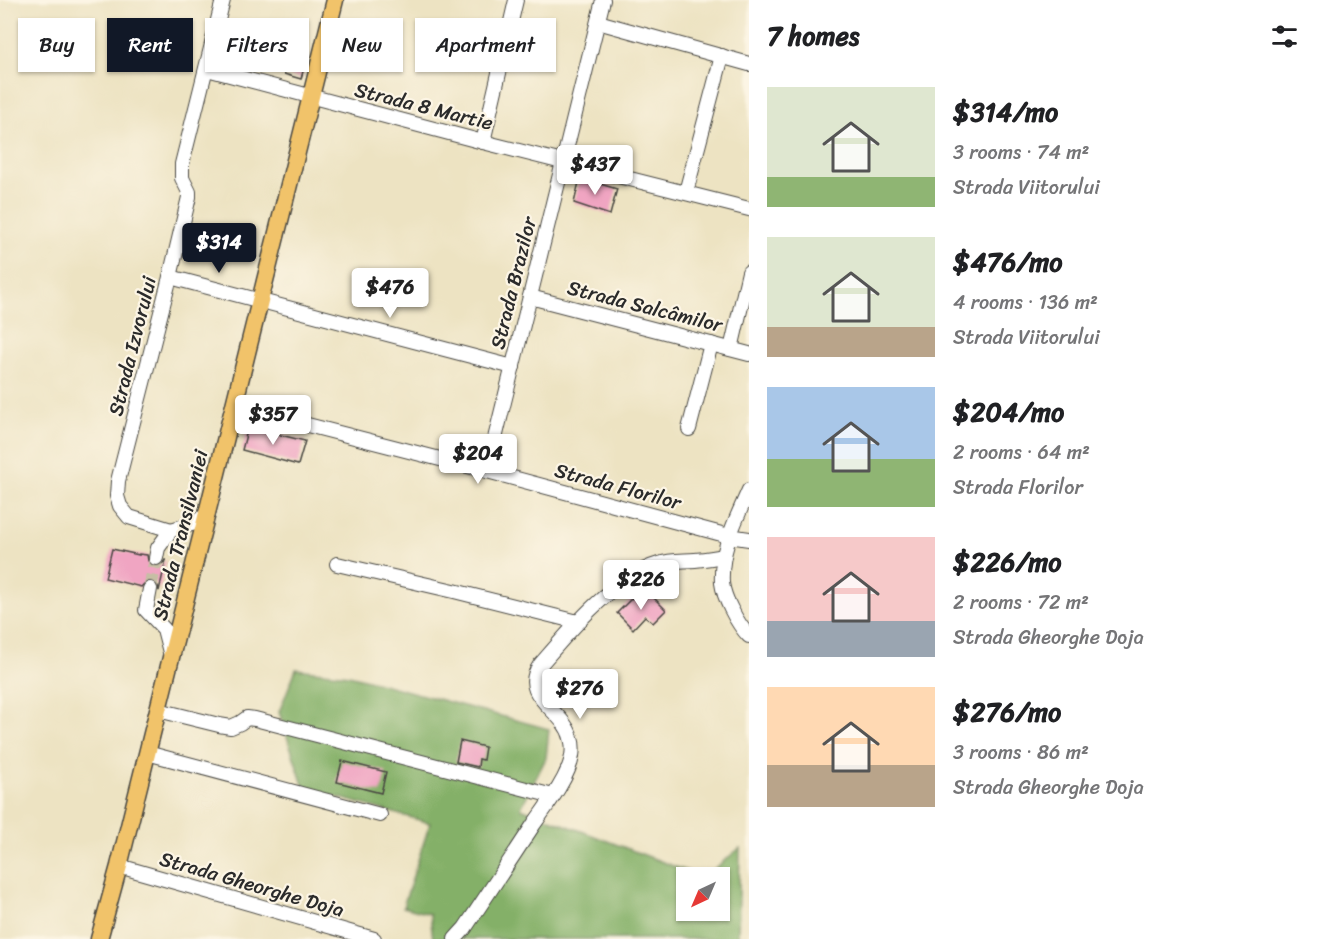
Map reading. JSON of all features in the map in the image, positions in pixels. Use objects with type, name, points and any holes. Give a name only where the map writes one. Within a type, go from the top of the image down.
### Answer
[{"type":"main road","name":"Strada Transilvaniei","points":[[99,939],[335,0]]},
{"type":"street","name":"Strada Izvorului","points":[[219,18],[223,0]]},
{"type":"street","points":[[483,142],[516,0]]},
{"type":"street","name":"Strada Brazilor","points":[[487,471],[603,0]]},
{"type":"street","points":[[598,22],[749,64]]},
{"type":"street","points":[[686,192],[722,56]]},
{"type":"street","name":"Strada Izvorului","points":[[171,530],[129,517],[120,506],[117,496],[118,481],[189,197],[182,178],[182,164],[206,72]]},
{"type":"street","name":"Strada 8 Martie","points":[[218,72],[483,142],[749,208]]},
{"type":"street","points":[[731,348],[749,272]]},
{"type":"street","points":[[170,277],[513,367]]},
{"type":"street","name":"Strada Salcâmilor","points":[[530,297],[749,354]]},
{"type":"street","points":[[689,429],[711,344]]},
{"type":"street","name":"Strada Florilor","points":[[233,406],[729,536],[749,539]]},
{"type":"street","points":[[749,490],[723,556],[722,584],[736,619],[749,636]]},
{"type":"street","points":[[156,558],[158,548],[171,530],[195,523],[207,514]]},
{"type":"street","points":[[455,939],[465,928],[553,796],[571,762],[573,750],[571,736],[539,696],[534,684],[535,672],[578,622],[615,590],[648,568],[662,563],[723,556]]},
{"type":"street","points":[[337,564],[432,585],[578,622]]},
{"type":"street","points":[[150,589],[146,610],[164,628],[171,656]]},
{"type":"street","points":[[158,710],[231,727],[247,718],[255,719],[553,796]]},
{"type":"street","points":[[147,753],[380,815]]},
{"type":"street","name":"Strada Gheorghe Doja","points":[[119,866],[374,939]]},
{"type":"green space","points":[[296,669],[349,675],[549,729],[546,758],[521,808],[676,867],[676,921],[730,921],[730,867],[716,867],[740,848],[738,939],[433,939],[430,914],[403,907],[430,823],[304,788],[279,712]]},
{"type":"building","points":[[285,72],[303,72],[301,79],[284,74]]},
{"type":"building","points":[[580,178],[617,189],[610,215],[574,203]]},
{"type":"building","points":[[248,427],[305,441],[298,465],[242,450]]},
{"type":"building","points":[[112,549],[147,555],[148,561],[154,567],[166,560],[159,591],[158,586],[152,580],[147,581],[141,587],[105,578]]},
{"type":"building","points":[[650,594],[666,610],[653,623],[645,616],[633,629],[617,613],[633,597],[640,604]]},
{"type":"building","points":[[460,741],[485,747],[483,760],[479,759],[478,767],[456,762]]},
{"type":"building","points":[[342,761],[386,772],[381,793],[337,782]]},
{"type":"tunnel","points":[[150,589],[156,558]]}]
